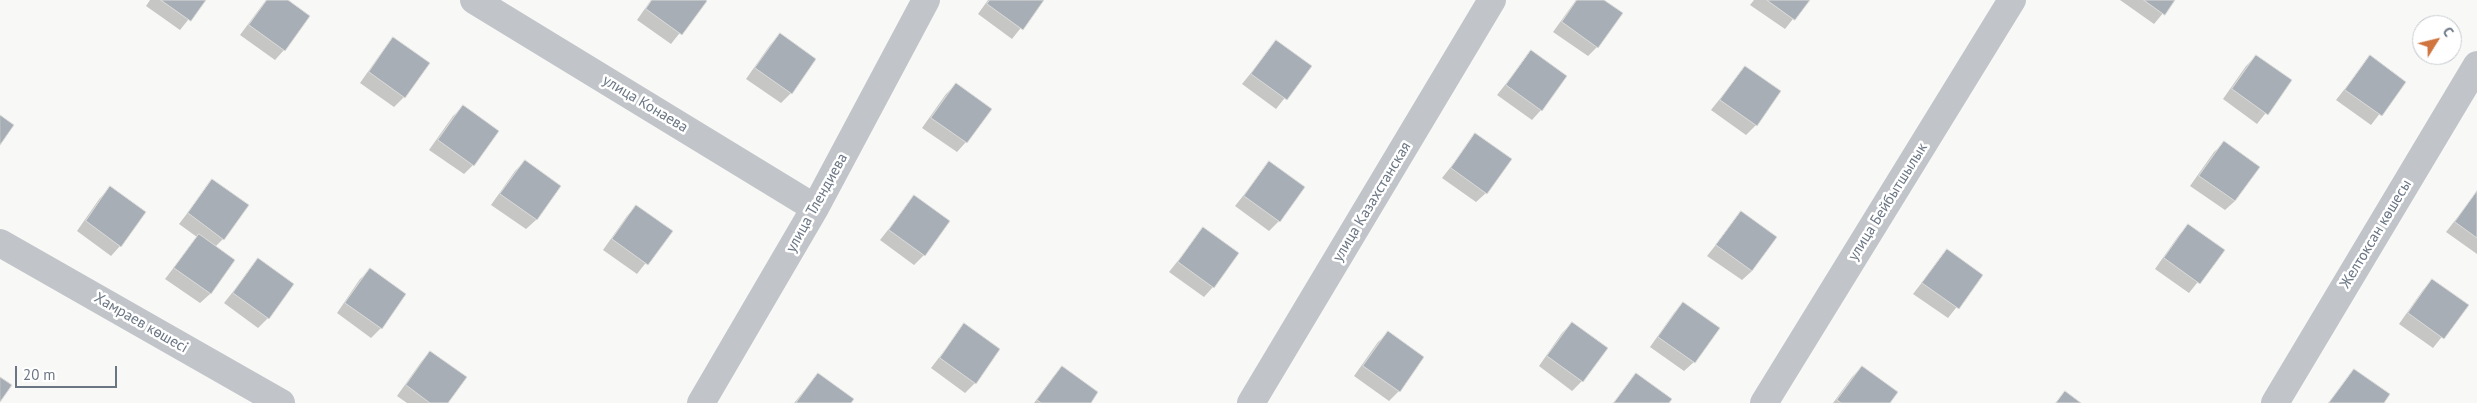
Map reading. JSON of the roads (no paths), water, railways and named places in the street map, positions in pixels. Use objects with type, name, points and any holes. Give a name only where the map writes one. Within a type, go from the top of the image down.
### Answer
[{"type":"street","name":"улица Конаева","points":[[474,0],[815,208]]},
{"type":"street","name":"улица Тлендиева","points":[[701,403],[815,208],[926,0]]},
{"type":"street","name":"улица Казахстанская","points":[[1251,403],[1492,0]]},
{"type":"street","name":"улица Бейбытшылык","points":[[1764,403],[2012,0]]},
{"type":"street","name":"Желтоксан көшесы","points":[[2275,403],[2477,65]]},
{"type":"street","name":"Хамраев көшесі","points":[[0,243],[281,403]]}]
